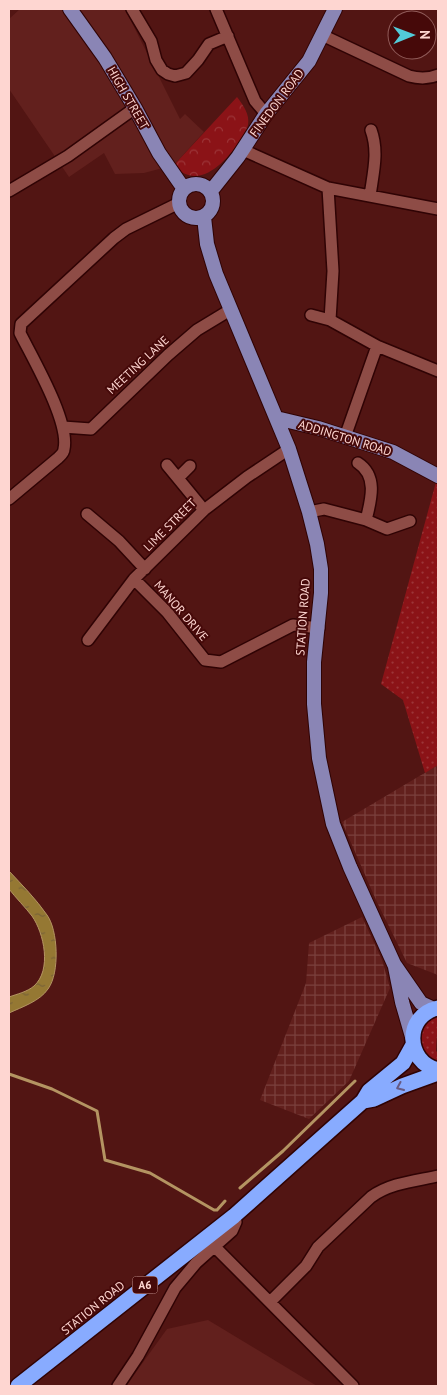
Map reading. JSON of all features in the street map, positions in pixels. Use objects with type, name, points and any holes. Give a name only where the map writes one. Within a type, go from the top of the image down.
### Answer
[{"type":"highway","points":[[436,1008],[425,1014],[418,1021],[414,1030],[413,1043],[416,1054],[422,1062],[438,1071]]},
{"type":"highway","name":"STATION ROAD","points":[[18,1386],[234,1216],[363,1101],[369,1091],[403,1063],[413,1043]]},
{"type":"highway","name":"STATION ROAD","points":[[363,1101],[374,1099],[438,1071]]},
{"type":"main road","name":"HIGH STREET","points":[[70,9],[105,58],[159,153],[184,189]]},
{"type":"main road","name":"FINEDON ROAD","points":[[211,191],[266,114],[309,61],[335,9]]},
{"type":"main road","points":[[193,184],[199,184],[211,191],[214,202],[210,212],[198,219],[186,216],[179,203],[184,189],[193,184]]},
{"type":"main road","name":"STATION ROAD","points":[[204,217],[207,244],[216,274],[288,449],[309,512],[317,544],[321,569],[319,628],[314,662],[314,704],[319,758],[334,824],[350,867],[394,964],[421,1003],[436,1008]]},
{"type":"main road","name":"ADDINGTON ROAD","points":[[276,418],[393,452],[438,476]]},
{"type":"main road","name":"STATION ROAD","points":[[394,964],[413,1043]]},
{"type":"street","points":[[132,9],[152,41],[156,60],[162,70],[175,76],[186,73],[210,44],[217,39],[228,36]]},
{"type":"street","points":[[216,9],[254,101],[266,114]]},
{"type":"street","points":[[322,35],[409,76],[419,79],[438,75]]},
{"type":"street","points":[[9,191],[68,156],[135,108]]},
{"type":"street","points":[[370,196],[376,150],[371,130]]},
{"type":"street","points":[[242,150],[328,188],[438,209]]},
{"type":"street","points":[[328,188],[333,271],[330,320]]},
{"type":"street","points":[[9,499],[64,452],[63,427],[20,333],[22,324],[114,238],[126,229],[179,203]]},
{"type":"street","name":"MEETING LANE","points":[[63,427],[91,429],[168,354],[196,330],[230,310]]},
{"type":"street","points":[[311,315],[330,320],[377,346],[438,372]]},
{"type":"street","points":[[345,437],[377,346]]},
{"type":"street","name":"LIME STREET","points":[[88,640],[134,579],[204,510],[288,449]]},
{"type":"street","points":[[358,463],[365,467],[371,482],[372,495],[366,520]]},
{"type":"street","points":[[168,466],[204,510]]},
{"type":"street","points":[[178,478],[190,466]]},
{"type":"street","points":[[309,512],[324,509],[366,520],[387,529],[410,521]]},
{"type":"street","points":[[87,514],[119,541],[145,569]]},
{"type":"street","name":"MANOR DRIVE","points":[[134,579],[167,612],[205,660],[221,662],[293,625],[319,628]]},
{"type":"street","points":[[270,1302],[306,1266],[318,1247],[371,1197],[380,1191],[396,1185],[438,1176]]},
{"type":"street","name":"STATION ROAD","points":[[118,1386],[138,1356],[175,1288],[196,1263],[235,1227],[234,1216]]},
{"type":"street","points":[[214,1246],[353,1386]]},
{"type":"shaded area","points":[[20,9],[125,9],[180,119],[185,114],[204,132],[174,165],[144,173],[115,174],[104,153],[69,177],[9,89],[9,19]]},
{"type":"shaded area","points":[[438,765],[438,975],[407,963],[376,900],[342,822]]},
{"type":"shaded area","points":[[362,917],[382,960],[390,988],[349,1081],[309,1119],[260,1100],[306,983],[309,943]]},
{"type":"shaded area","points":[[208,1320],[317,1386],[126,1386],[167,1329]]},
{"type":"green space","points":[[237,97],[246,110],[248,125],[235,148],[211,171],[193,176],[183,173],[174,165]]},
{"type":"green space","points":[[436,482],[438,483],[438,765],[425,773],[403,700],[381,684]]},
{"type":"green space","points":[[438,1016],[436,1051],[438,1053],[438,1063],[425,1052],[421,1039],[425,1026],[430,1020]]},
{"type":"water","points":[[9,871],[34,898],[51,922],[55,941],[56,963],[52,982],[45,993],[36,1000],[9,1013],[9,997],[34,986],[40,979],[43,971],[44,951],[43,941],[36,923],[9,889]]},
{"type":"waterway","points":[[9,1074],[52,1089],[97,1111],[105,1160],[150,1173],[214,1210],[217,1210],[225,1201]]},
{"type":"waterway","points":[[240,1188],[283,1151],[355,1081]]}]
